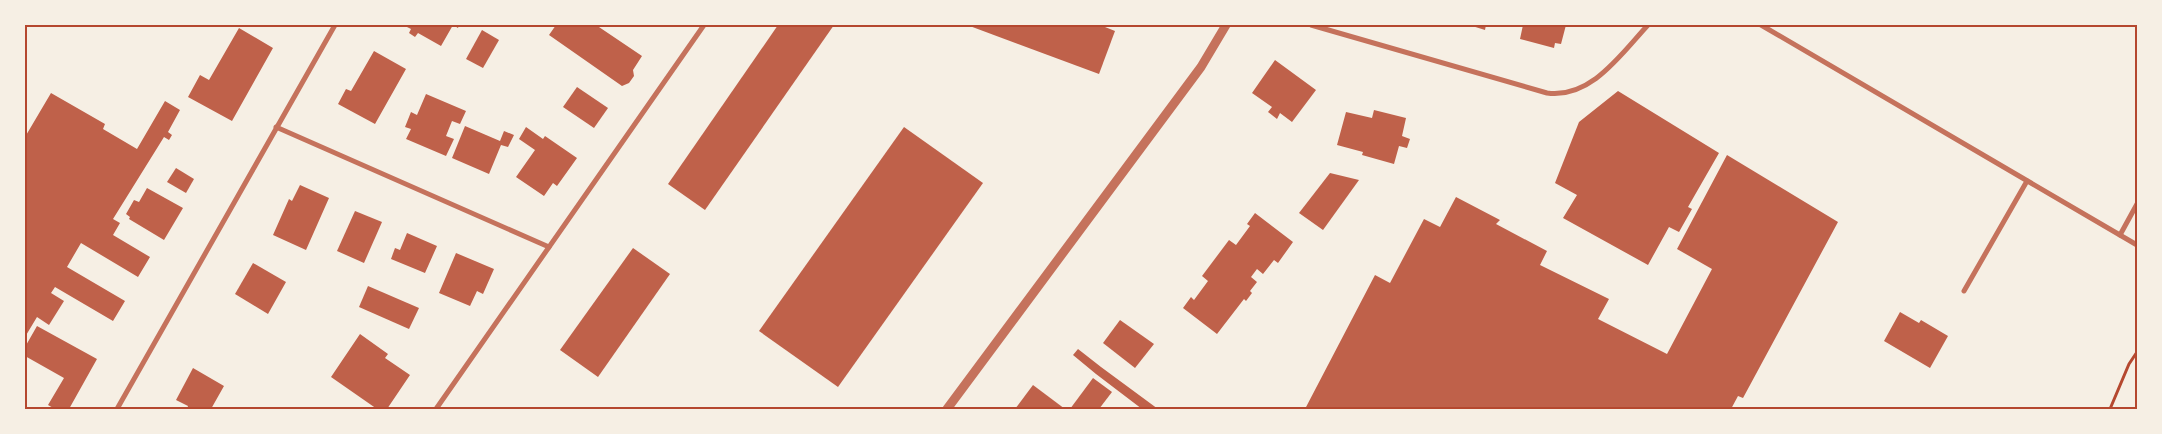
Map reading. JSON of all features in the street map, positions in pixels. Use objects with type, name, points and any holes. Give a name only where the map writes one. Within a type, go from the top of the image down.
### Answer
[{"type":"street","points":[[117,409],[335,25]]},
{"type":"street","points":[[436,409],[704,25]]},
{"type":"street","points":[[947,409],[1201,67],[1226,25]]},
{"type":"street","points":[[1311,25],[1538,90],[1561,94],[1583,88],[1594,80],[1648,25]]},
{"type":"street","points":[[1761,25],[2137,245]]},
{"type":"street","points":[[276,127],[549,247]]},
{"type":"street","points":[[1964,291],[2028,181]]},
{"type":"street","points":[[2120,235],[2137,204]]},
{"type":"path","points":[[2110,409],[2129,364],[2137,352]]},
{"type":"building","points":[[403,25],[453,25],[441,46],[418,33],[415,37],[409,33],[411,29]]},
{"type":"building","points":[[556,25],[596,25],[642,56],[633,70],[634,76],[629,83],[622,86],[549,35]]},
{"type":"building","points":[[778,25],[834,25],[705,210],[668,184]]},
{"type":"building","points":[[967,25],[1100,25],[1115,31],[1099,74]]},
{"type":"building","points":[[1469,25],[1486,25],[1485,30]]},
{"type":"building","points":[[1523,25],[1566,25],[1561,44],[1555,43],[1554,48],[1520,39]]},
{"type":"building","points":[[239,28],[273,48],[232,121],[188,97],[200,75],[209,80]]},
{"type":"building","points":[[482,30],[499,40],[483,68],[466,59]]},
{"type":"building","points":[[374,51],[406,69],[375,124],[338,104],[346,89],[351,91]]},
{"type":"building","points":[[1275,60],[1316,90],[1292,122],[1280,113],[1277,119],[1268,112],[1272,107],[1252,93]]},
{"type":"building","points":[[577,87],[608,108],[594,128],[563,107]]},
{"type":"building","points":[[1618,91],[1719,153],[1688,207],[1692,209],[1679,232],[1669,227],[1648,265],[1563,218],[1577,195],[1555,183],[1579,122]]},
{"type":"building","points":[[51,93],[105,124],[103,129],[137,149],[165,101],[180,110],[168,132],[172,135],[169,140],[164,137],[113,219],[120,223],[113,235],[150,257],[138,277],[81,243],[67,267],[125,301],[113,321],[55,287],[51,293],[64,301],[49,325],[37,317],[25,337],[25,137]]},
{"type":"building","points":[[426,94],[466,111],[460,124],[452,121],[446,136],[454,139],[446,156],[406,139],[411,129],[405,127],[411,112],[417,115]]},
{"type":"building","points":[[1374,110],[1406,118],[1402,136],[1410,139],[1407,148],[1399,146],[1394,164],[1362,155],[1363,152],[1337,145],[1346,112],[1372,118]]},
{"type":"building","points":[[465,126],[500,141],[504,131],[514,135],[508,147],[501,145],[489,174],[452,158]]},
{"type":"building","points":[[526,127],[543,139],[545,136],[577,158],[557,186],[553,183],[544,196],[516,177],[535,150],[519,139]]},
{"type":"building","points":[[904,127],[983,183],[838,387],[759,331]]},
{"type":"building","points":[[1727,155],[1838,222],[1743,398],[1738,396],[1731,409],[1305,409],[1375,275],[1390,283],[1424,219],[1440,227],[1456,197],[1500,220],[1496,224],[1547,251],[1540,265],[1609,299],[1598,319],[1667,354],[1712,269],[1677,249]]},
{"type":"building","points":[[176,168],[194,179],[186,193],[167,182]]},
{"type":"building","points":[[1330,173],[1359,180],[1323,230],[1299,213]]},
{"type":"building","points":[[300,185],[329,198],[306,250],[273,235],[289,199],[292,201]]},
{"type":"building","points":[[147,188],[183,208],[164,240],[129,219],[130,217],[126,214],[134,200],[139,202]]},
{"type":"building","points":[[355,211],[382,222],[364,263],[337,251]]},
{"type":"building","points":[[1255,213],[1293,242],[1278,263],[1274,260],[1263,274],[1257,269],[1251,277],[1257,282],[1250,291],[1252,293],[1246,301],[1244,299],[1217,334],[1183,308],[1191,297],[1194,300],[1208,281],[1202,276],[1229,240],[1236,245],[1250,226],[1247,224]]},
{"type":"building","points":[[407,233],[437,246],[425,273],[391,259],[395,248],[400,250]]},
{"type":"building","points":[[633,248],[670,274],[598,377],[560,350]]},
{"type":"building","points":[[456,253],[494,269],[483,294],[477,291],[470,306],[439,293]]},
{"type":"building","points":[[253,263],[286,282],[268,314],[235,294]]},
{"type":"building","points":[[368,286],[419,308],[409,329],[359,307]]},
{"type":"building","points":[[1900,312],[1919,323],[1921,320],[1948,336],[1930,368],[1884,341]]},
{"type":"building","points":[[1120,320],[1154,344],[1135,368],[1103,343]]},
{"type":"building","points":[[37,326],[97,359],[69,409],[55,409],[48,405],[64,378],[25,356],[25,347]]},
{"type":"building","points":[[360,334],[388,354],[385,358],[410,375],[387,409],[377,409],[331,377]]},
{"type":"building","points":[[1078,349],[1158,409],[1142,409],[1073,355]]},
{"type":"building","points":[[193,368],[224,386],[211,409],[187,409],[188,406],[176,400]]},
{"type":"building","points":[[1093,378],[1112,392],[1099,409],[1070,409]]},
{"type":"building","points":[[1033,385],[1065,409],[1015,409]]}]
